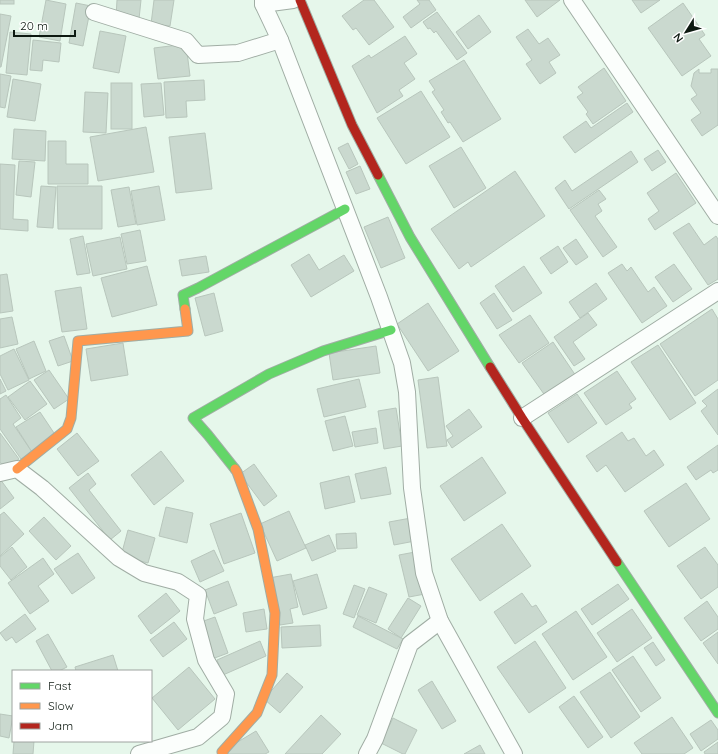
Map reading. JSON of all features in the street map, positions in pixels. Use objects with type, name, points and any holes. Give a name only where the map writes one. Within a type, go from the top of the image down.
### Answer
[{"type":"street","points":[[293,0],[263,2],[280,40],[402,362],[407,392],[412,488],[424,573],[440,621],[514,754]]},
{"type":"street","points":[[300,0],[352,125],[410,237],[522,418],[718,713]]},
{"type":"street","points":[[572,0],[718,216]]},
{"type":"street","points":[[94,12],[186,41],[198,55],[238,53],[280,40]]},
{"type":"street","points":[[0,473],[17,469],[67,430],[71,418],[78,340],[188,331],[183,294],[205,284],[345,209]]},
{"type":"street","points":[[522,418],[718,291]]},
{"type":"street","points":[[223,754],[222,752],[257,713],[272,675],[275,613],[258,529],[237,472],[193,418],[268,374],[323,351],[391,330]]},
{"type":"street","points":[[17,469],[42,488],[118,558],[144,573],[178,582],[198,595],[195,619],[206,660],[226,694],[222,717],[198,737],[139,754]]},
{"type":"street","points":[[367,754],[375,739],[410,644],[440,621]]},
{"type":"building","points":[[0,0],[14,0],[14,4],[0,4]]},
{"type":"building","points":[[46,0],[66,4],[60,41],[39,37]]},
{"type":"building","points":[[117,0],[141,0],[139,19],[116,17]]},
{"type":"building","points":[[154,0],[174,0],[170,26],[151,24]]},
{"type":"building","points":[[364,0],[374,0],[394,27],[369,45],[356,28],[353,30],[342,16]]},
{"type":"building","points":[[417,0],[429,0],[436,10],[411,28],[403,17],[420,4]]},
{"type":"building","points":[[525,0],[560,0],[537,17]]},
{"type":"building","points":[[632,0],[660,0],[641,13]]},
{"type":"building","points":[[76,3],[91,6],[83,46],[69,43]]},
{"type":"building","points":[[683,3],[705,35],[699,39],[711,56],[682,76],[648,28]]},
{"type":"building","points":[[437,12],[467,53],[457,60],[436,31],[434,33],[430,28],[428,29],[423,22]]},
{"type":"building","points":[[0,14],[11,16],[1,67],[0,67]]},
{"type":"building","points":[[479,15],[491,32],[468,49],[456,32]]},
{"type":"building","points":[[528,29],[539,44],[548,38],[560,55],[549,62],[556,73],[540,84],[526,64],[532,60],[516,37]]},
{"type":"building","points":[[100,31],[126,36],[119,73],[93,68]]},
{"type":"building","points":[[10,32],[31,34],[27,75],[6,73]]},
{"type":"building","points":[[405,36],[417,54],[404,63],[415,79],[399,90],[403,96],[377,113],[352,66],[369,55],[371,58]]},
{"type":"building","points":[[33,40],[61,43],[59,62],[43,60],[42,71],[30,70]]},
{"type":"building","points":[[186,44],[190,76],[158,79],[154,48]]},
{"type":"building","points":[[464,60],[501,119],[463,142],[450,122],[448,123],[441,112],[444,110],[432,92],[435,90],[429,81]]},
{"type":"building","points":[[604,68],[626,101],[593,124],[586,114],[588,112],[577,97],[583,93],[578,87]]},
{"type":"building","points":[[699,69],[699,73],[711,73],[711,69],[718,69],[718,125],[702,136],[691,120],[701,113],[691,99],[697,95],[691,86],[694,73]]},
{"type":"building","points":[[0,74],[11,76],[5,108],[0,107]]},
{"type":"building","points":[[13,79],[41,84],[35,121],[7,117]]},
{"type":"building","points":[[204,80],[205,100],[186,101],[187,117],[166,118],[164,82]]},
{"type":"building","points":[[111,83],[132,83],[132,129],[111,129]]},
{"type":"building","points":[[161,83],[164,115],[144,117],[141,84]]},
{"type":"building","points":[[421,91],[450,137],[406,164],[377,118]]},
{"type":"building","points":[[85,92],[108,93],[106,133],[83,132]]},
{"type":"building","points":[[627,103],[633,112],[575,153],[563,137],[586,121],[591,128]]},
{"type":"building","points":[[146,127],[154,172],[98,181],[90,137]]},
{"type":"building","points":[[14,129],[46,131],[45,161],[12,159]]},
{"type":"building","points":[[205,133],[212,189],[176,193],[169,137]]},
{"type":"building","points":[[48,141],[66,141],[66,164],[88,164],[88,184],[48,184]]},
{"type":"building","points":[[348,143],[358,164],[349,169],[338,148]]},
{"type":"building","points":[[461,147],[486,188],[454,208],[429,166]]},
{"type":"building","points":[[658,150],[666,162],[652,171],[644,159]]},
{"type":"building","points":[[631,151],[638,162],[569,209],[555,188],[565,180],[572,191]]},
{"type":"building","points":[[19,161],[35,162],[31,197],[16,195]]},
{"type":"building","points":[[0,164],[15,165],[13,219],[28,220],[28,231],[0,229]]},
{"type":"building","points":[[360,166],[370,189],[356,194],[346,172]]},
{"type":"building","points":[[515,171],[545,216],[471,267],[468,262],[459,269],[431,229]]},
{"type":"building","points":[[676,173],[696,203],[655,230],[648,219],[659,211],[647,193]]},
{"type":"building","points":[[41,186],[56,187],[53,228],[37,227]]},
{"type":"building","points":[[57,186],[102,186],[102,229],[58,229]]},
{"type":"building","points":[[159,186],[165,220],[137,225],[131,191]]},
{"type":"building","points":[[129,187],[136,224],[118,227],[111,190]]},
{"type":"building","points":[[599,190],[606,199],[598,204],[602,211],[595,216],[617,247],[603,257],[570,210]]},
{"type":"building","points":[[388,217],[405,258],[381,268],[364,227]]},
{"type":"building","points":[[689,223],[704,245],[716,236],[718,239],[718,279],[708,285],[673,233]]},
{"type":"building","points":[[140,230],[146,261],[127,264],[121,234]]},
{"type":"building","points":[[83,236],[90,273],[77,275],[70,239]]},
{"type":"building","points":[[120,237],[127,269],[93,276],[86,244]]},
{"type":"building","points":[[576,239],[588,257],[576,265],[563,248]]},
{"type":"building","points":[[558,246],[568,262],[551,274],[540,258]]},
{"type":"building","points":[[309,254],[319,270],[344,255],[354,271],[311,297],[291,265]]},
{"type":"building","points":[[206,256],[209,272],[182,276],[179,260]]},
{"type":"building","points":[[622,264],[627,271],[631,267],[648,292],[654,287],[667,306],[642,323],[608,273]]},
{"type":"building","points":[[674,264],[692,289],[673,302],[655,277]]},
{"type":"building","points":[[147,266],[157,305],[112,317],[101,278]]},
{"type":"building","points":[[524,266],[542,293],[513,312],[495,286]]},
{"type":"building","points":[[7,274],[13,311],[0,313],[0,275]]},
{"type":"building","points":[[596,283],[607,299],[580,318],[569,302]]},
{"type":"building","points":[[81,287],[87,329],[62,332],[55,291]]},
{"type":"building","points":[[214,293],[223,331],[205,336],[195,298]]},
{"type":"building","points":[[494,293],[512,320],[497,329],[480,303]]},
{"type":"building","points":[[428,303],[459,351],[428,371],[397,324]]},
{"type":"building","points":[[712,309],[718,319],[718,380],[695,396],[660,344]]},
{"type":"building","points":[[588,313],[597,325],[573,342],[585,359],[574,366],[554,337]]},
{"type":"building","points":[[530,315],[549,343],[519,363],[499,335]]},
{"type":"building","points":[[12,317],[18,344],[0,348],[0,319]]},
{"type":"building","points":[[64,336],[73,361],[58,366],[49,341]]},
{"type":"building","points":[[34,341],[46,371],[29,379],[16,349]]},
{"type":"building","points":[[553,342],[576,376],[546,397],[522,363]]},
{"type":"building","points":[[123,343],[128,375],[91,381],[86,349]]},
{"type":"building","points":[[658,345],[696,403],[670,420],[631,362]]},
{"type":"building","points":[[376,346],[380,373],[333,380],[329,353]]},
{"type":"building","points":[[14,349],[29,380],[8,390],[0,374],[0,356]]},
{"type":"building","points":[[49,370],[69,399],[54,409],[34,380]]},
{"type":"building","points":[[617,371],[636,399],[629,404],[632,408],[606,425],[584,393]]},
{"type":"building","points":[[438,377],[447,446],[427,448],[418,380]]},
{"type":"building","points":[[0,379],[6,391],[0,394]]},
{"type":"building","points":[[359,379],[366,407],[324,417],[317,389]]},
{"type":"building","points":[[30,381],[47,404],[25,420],[8,397]]},
{"type":"building","points":[[718,389],[718,435],[701,411],[707,406],[702,401]]},
{"type":"building","points":[[577,394],[597,423],[568,443],[548,413]]},
{"type":"building","points":[[6,395],[21,418],[13,424],[32,452],[21,459],[0,429],[0,399]]},
{"type":"building","points":[[396,408],[402,446],[384,449],[378,411]]},
{"type":"building","points":[[469,409],[482,427],[452,448],[447,440],[453,436],[446,426]]},
{"type":"building","points":[[40,412],[56,436],[32,452],[16,427]]},
{"type":"building","points":[[345,416],[353,446],[333,451],[325,421]]},
{"type":"building","points":[[376,428],[378,443],[355,447],[352,432]]},
{"type":"building","points":[[622,432],[628,441],[634,438],[646,456],[654,450],[664,465],[625,492],[606,465],[597,472],[586,456]]},
{"type":"building","points":[[0,433],[19,459],[5,469],[0,462]]},
{"type":"building","points":[[77,433],[99,461],[78,476],[57,449]]},
{"type":"building","points":[[718,445],[718,470],[713,473],[711,470],[696,480],[687,467]]},
{"type":"building","points":[[161,451],[184,481],[154,505],[131,475]]},
{"type":"building","points":[[482,457],[506,493],[464,521],[440,486]]},
{"type":"building","points":[[254,464],[277,496],[264,506],[240,474]]},
{"type":"building","points":[[386,467],[391,494],[361,499],[355,474]]},
{"type":"building","points":[[88,473],[96,484],[89,490],[121,531],[110,540],[69,488]]},
{"type":"building","points":[[349,476],[355,502],[325,509],[320,483]]},
{"type":"building","points":[[0,479],[14,498],[0,509]]},
{"type":"building","points":[[686,483],[710,519],[669,547],[644,511]]},
{"type":"building","points":[[166,507],[193,513],[187,543],[159,536]]},
{"type":"building","points":[[289,511],[306,548],[277,561],[260,524]]},
{"type":"building","points":[[4,512],[24,534],[0,556],[0,515]]},
{"type":"building","points":[[241,513],[255,553],[224,564],[210,524]]},
{"type":"building","points":[[44,517],[71,546],[56,560],[29,531]]},
{"type":"building","points":[[411,518],[415,541],[394,545],[389,522]]},
{"type":"building","points":[[502,524],[531,566],[480,601],[451,559]]},
{"type":"building","points":[[128,530],[155,538],[148,563],[121,556]]},
{"type":"building","points":[[356,533],[357,548],[337,549],[336,534]]},
{"type":"building","points":[[329,535],[336,551],[312,561],[305,545]]},
{"type":"building","points":[[12,547],[27,567],[11,580],[0,566],[0,557]]},
{"type":"building","points":[[705,547],[718,565],[718,587],[701,599],[677,566]]},
{"type":"building","points":[[214,550],[224,571],[200,582],[191,561]]},
{"type":"building","points":[[415,552],[425,594],[409,597],[399,555]]},
{"type":"building","points":[[78,553],[95,578],[72,594],[54,569]]},
{"type":"building","points":[[43,558],[54,574],[38,586],[49,601],[30,614],[8,583]]},
{"type":"building","points":[[291,574],[298,607],[290,609],[293,623],[280,625],[269,578]]},
{"type":"building","points":[[317,574],[327,608],[303,615],[293,581]]},
{"type":"building","points":[[228,581],[237,605],[214,614],[205,590]]},
{"type":"building","points":[[618,584],[629,599],[592,625],[581,609]]},
{"type":"building","points":[[354,585],[365,589],[354,618],[343,614]]},
{"type":"building","points":[[369,587],[387,594],[376,623],[357,615]]},
{"type":"building","points":[[166,593],[180,611],[151,634],[138,616]]},
{"type":"building","points":[[522,593],[532,607],[536,605],[547,622],[515,644],[494,612]]},
{"type":"building","points":[[408,598],[421,606],[401,638],[388,629]]},
{"type":"building","points":[[707,601],[718,617],[718,629],[701,641],[684,618]]},
{"type":"building","points":[[264,609],[267,629],[246,632],[243,613]]},
{"type":"building","points":[[632,609],[652,638],[617,662],[597,633]]},
{"type":"building","points":[[576,611],[607,657],[573,680],[542,634]]},
{"type":"building","points":[[25,614],[36,629],[16,643],[12,637],[6,641],[0,633]]},
{"type":"building","points":[[358,616],[403,639],[397,649],[353,627]]},
{"type":"building","points":[[215,617],[228,653],[212,659],[198,623]]},
{"type":"building","points":[[174,622],[187,639],[163,657],[150,640]]},
{"type":"building","points":[[320,625],[321,646],[282,648],[281,627]]},
{"type":"building","points":[[718,632],[718,664],[703,643]]},
{"type":"building","points":[[48,634],[67,667],[61,670],[51,670],[36,641]]},
{"type":"building","points":[[260,641],[266,656],[223,675],[217,660]]},
{"type":"building","points":[[535,641],[566,688],[529,713],[497,667]]},
{"type":"building","points":[[653,642],[665,660],[656,666],[644,648]]},
{"type":"building","points":[[113,655],[118,670],[76,670],[75,667]]},
{"type":"building","points":[[633,656],[661,698],[641,712],[612,670]]},
{"type":"building","points":[[189,667],[215,699],[178,730],[152,698]]},
{"type":"building","points":[[610,672],[640,717],[611,738],[580,692]]},
{"type":"building","points":[[287,673],[303,687],[280,713],[264,699]]},
{"type":"building","points":[[432,681],[456,721],[442,729],[418,690]]},
{"type":"building","points":[[574,696],[603,737],[588,748],[559,707]]},
{"type":"building","points":[[0,714],[12,716],[9,738],[0,736]]},
{"type":"building","points":[[321,715],[341,734],[322,754],[285,754]]},
{"type":"building","points":[[672,717],[693,748],[684,754],[642,754],[634,743]]},
{"type":"building","points":[[393,718],[417,730],[405,754],[381,743]]},
{"type":"building","points":[[711,720],[718,730],[718,739],[701,751],[690,734]]},
{"type":"building","points":[[256,731],[269,752],[265,754],[229,754],[226,749]]},
{"type":"building","points":[[14,742],[34,742],[33,754],[13,754]]},
{"type":"building","points":[[718,742],[718,754],[705,754],[704,752]]},
{"type":"building","points":[[480,745],[485,754],[464,754]]},
{"type":"traffic: fast","points":[[378,175],[410,237],[490,367]]},
{"type":"traffic: fast","points":[[185,309],[183,295],[345,209]]},
{"type":"traffic: fast","points":[[235,469],[193,418],[269,374],[323,351],[391,330]]},
{"type":"traffic: fast","points":[[617,562],[718,713]]},
{"type":"traffic: slow","points":[[17,469],[67,429],[71,418],[78,341],[188,331],[185,309]]},
{"type":"traffic: slow","points":[[223,754],[222,752],[257,713],[272,675],[275,613],[258,529],[235,469]]},
{"type":"traffic: jam","points":[[300,0],[352,125],[378,175]]},
{"type":"traffic: jam","points":[[490,367],[617,562]]}]
